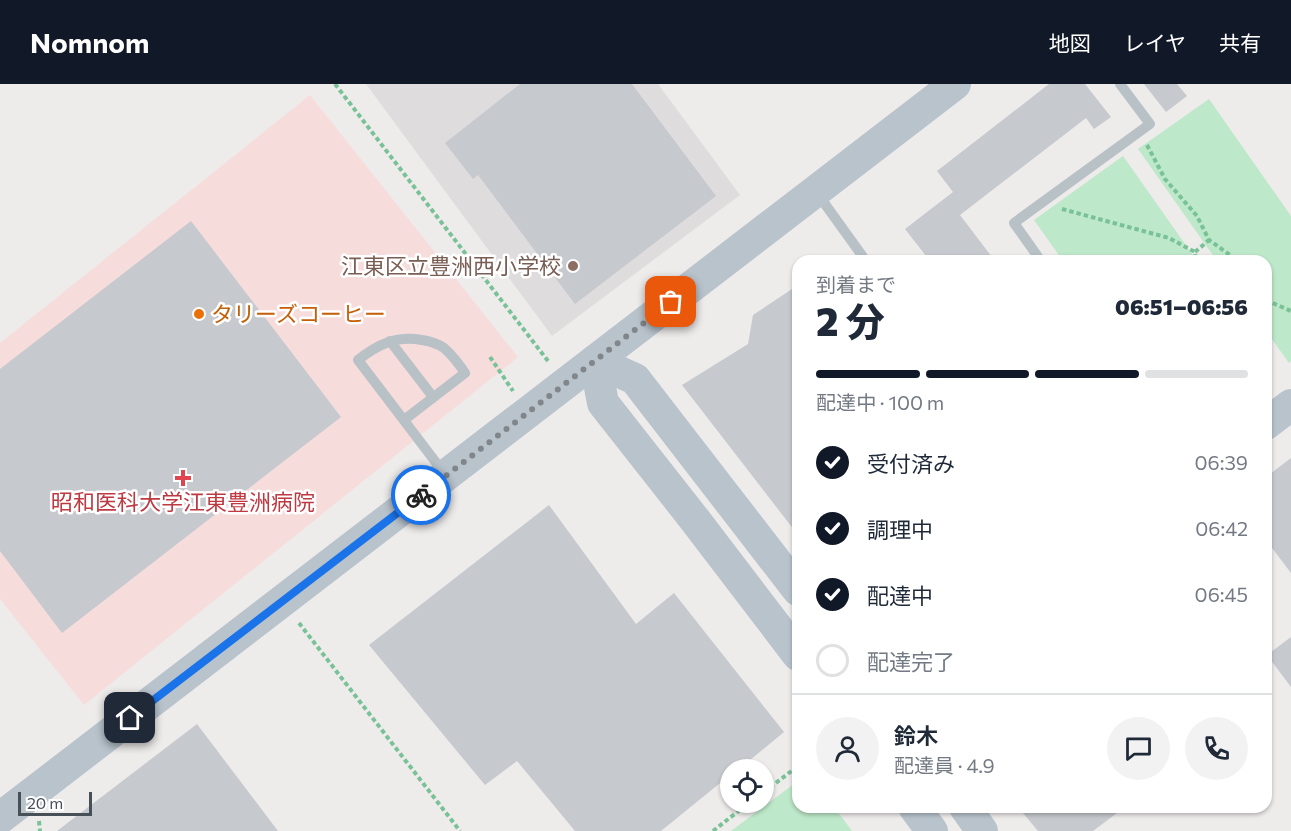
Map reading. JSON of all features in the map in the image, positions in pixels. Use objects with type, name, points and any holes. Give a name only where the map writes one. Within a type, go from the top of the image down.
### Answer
[{"type":"street","points":[[0,818],[955,84]]},
{"type":"street","points":[[595,361],[634,379],[792,582]]},
{"type":"street","points":[[595,361],[603,403],[792,647]]},
{"type":"street","points":[[1272,419],[1291,405]]},
{"type":"street","points":[[918,813],[932,831]]},
{"type":"street","points":[[968,813],[982,831]]},
{"type":"lane","points":[[1037,255],[1014,224],[1150,124],[1120,84]]},
{"type":"lane","points":[[816,191],[862,255]]},
{"type":"lane","points":[[404,420],[465,373],[441,346],[409,338],[390,341],[378,346],[358,360],[446,476]]},
{"type":"lane","points":[[390,341],[433,397]]},
{"type":"path","points":[[335,84],[551,364]]},
{"type":"path","points":[[1140,131],[1165,179],[1197,216],[1209,240],[1230,255]]},
{"type":"path","points":[[1041,204],[1169,238],[1195,252]]},
{"type":"path","points":[[1195,252],[1209,240]]},
{"type":"path","points":[[1272,303],[1291,311]]},
{"type":"path","points":[[490,357],[513,391]]},
{"type":"path","points":[[297,620],[460,831]]},
{"type":"path","points":[[774,784],[792,771]]},
{"type":"path","points":[[713,831],[736,813]]},
{"type":"shaded area","name":"江東区立豊洲西小学校","points":[[366,84],[658,84],[740,195],[552,336]]},
{"type":"shaded area","name":"昭和医科大学江東豊洲病院","points":[[310,95],[518,357],[84,705],[0,599],[0,343]]},
{"type":"green space","points":[[1209,99],[1291,216],[1291,361],[1289,363],[1272,339],[1272,255],[1213,255],[1138,149]]},
{"type":"green space","points":[[1123,156],[1193,255],[1059,255],[1034,220]]},
{"type":"green space","points":[[792,785],[792,813],[838,813],[852,831],[731,831],[755,813],[774,813],[774,799]]},
{"type":"building","name":"江東区立豊洲西小学校","points":[[520,84],[632,84],[716,196],[575,304],[478,175],[473,179],[445,143]]},
{"type":"building","points":[[1049,84],[1085,84],[1111,117],[1094,129],[1086,118],[960,215],[990,255],[925,255],[905,229],[953,192],[937,171]]},
{"type":"building","points":[[1144,84],[1177,84],[1187,96],[1166,112]]},
{"type":"building","points":[[191,221],[341,417],[62,633],[0,551],[0,369]]},
{"type":"building","points":[[792,289],[792,527],[682,385],[748,344],[753,315]]},
{"type":"building","points":[[1291,458],[1291,573],[1272,548],[1272,472]]},
{"type":"building","points":[[549,505],[636,624],[674,593],[784,732],[751,759],[720,759],[720,783],[661,831],[575,831],[517,761],[485,785],[369,645]]},
{"type":"building","points":[[1291,637],[1291,687],[1272,662],[1272,651]]},
{"type":"building","points":[[197,724],[278,831],[57,831]]},
{"type":"building","points":[[1023,813],[1117,813],[1093,831],[1038,831]]},
{"type":"way so far","points":[[421,495],[671,302]]},
{"type":"place","name":"江東区立豊洲西小学校","points":[[573,266]]},
{"type":"place","name":"タリーズコーヒー","points":[[199,314]]},
{"type":"place","name":"昭和医科大学江東豊洲病院","points":[[183,478]]},
{"type":"route","points":[[130,718],[421,495]]}]
